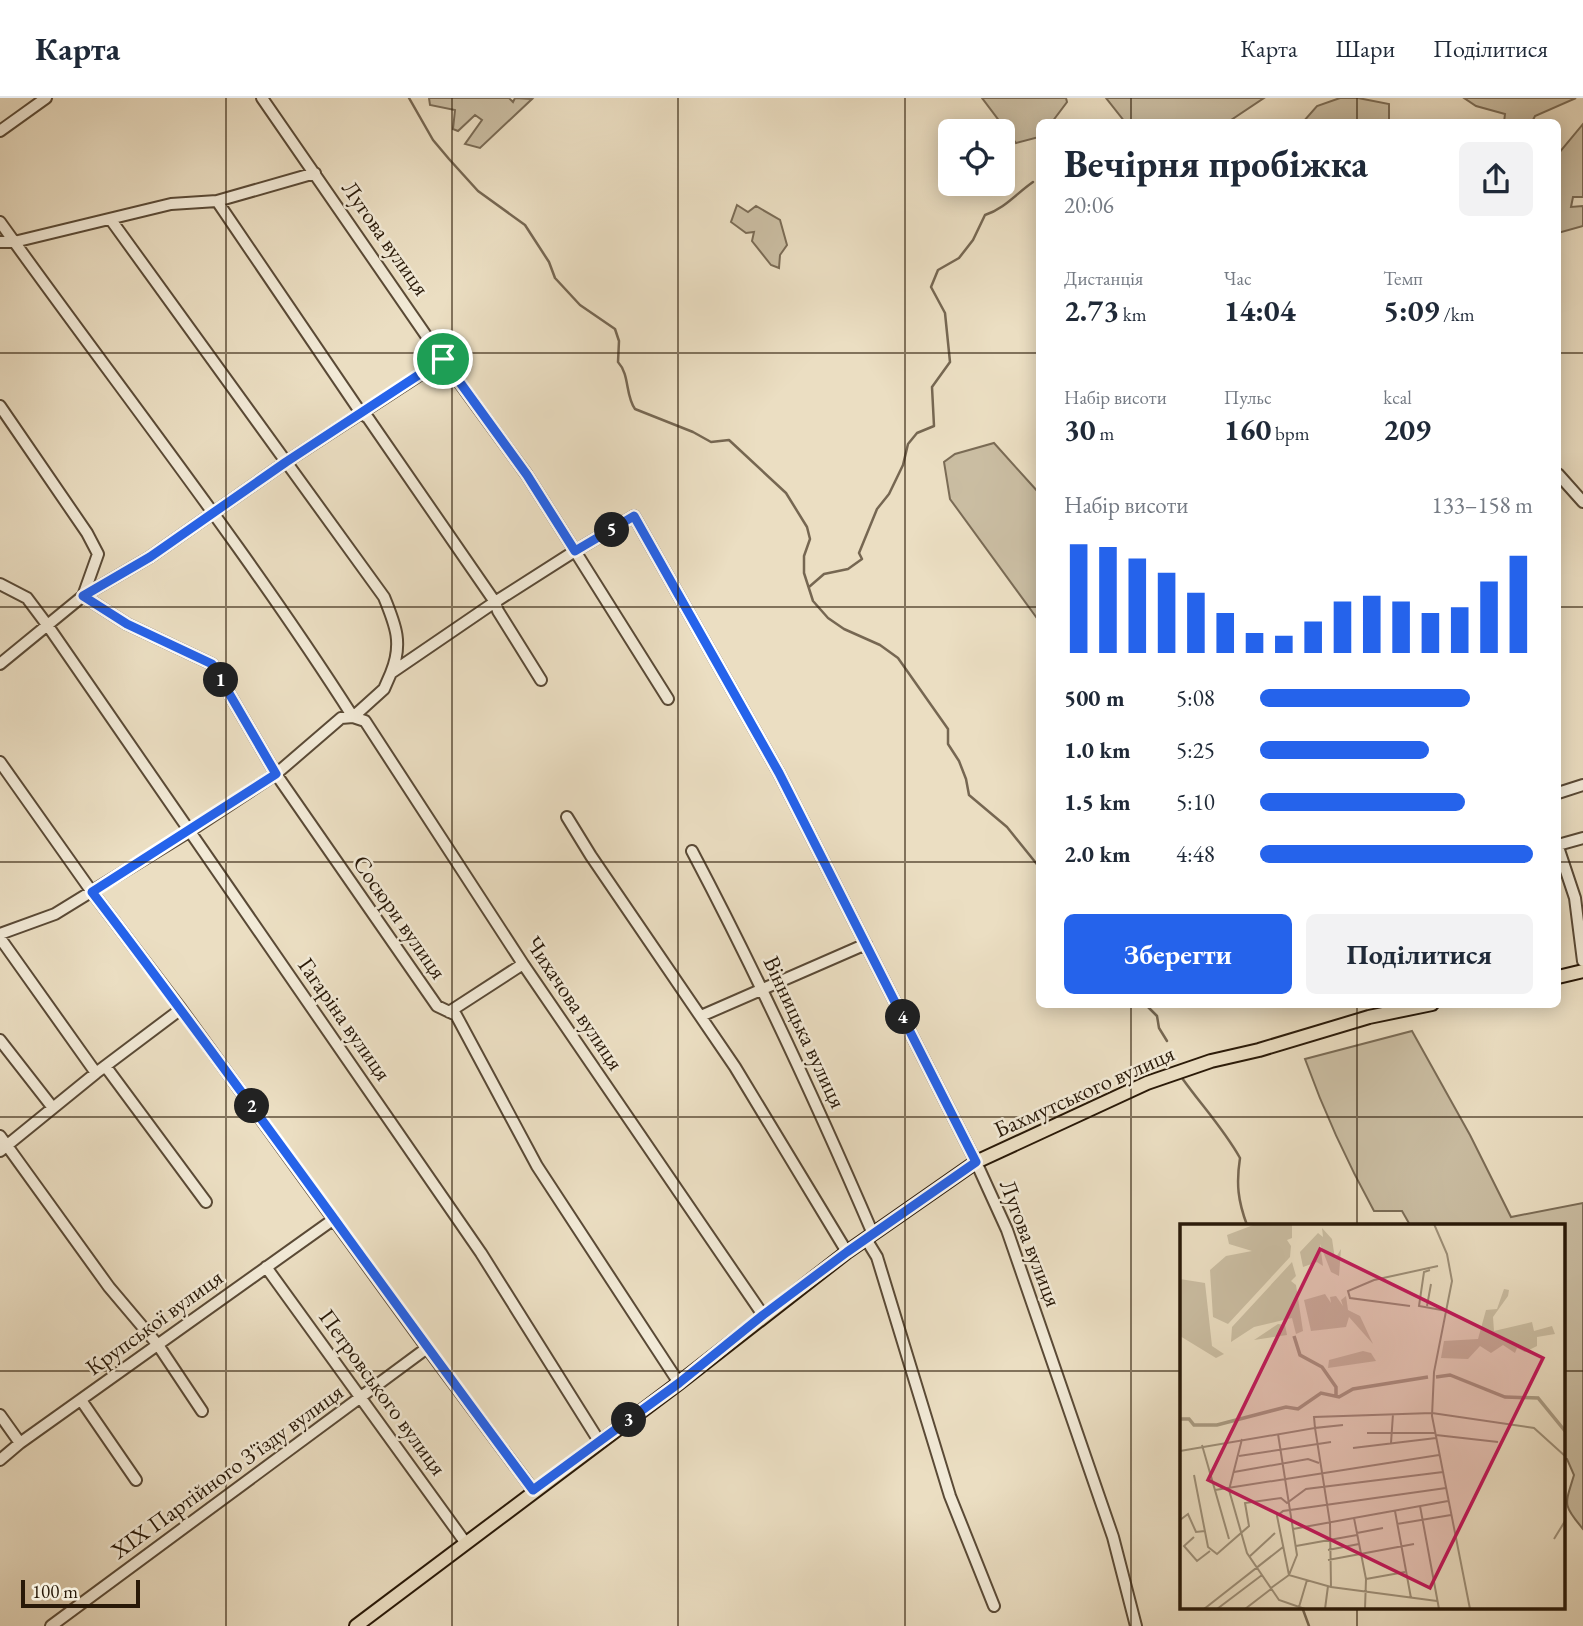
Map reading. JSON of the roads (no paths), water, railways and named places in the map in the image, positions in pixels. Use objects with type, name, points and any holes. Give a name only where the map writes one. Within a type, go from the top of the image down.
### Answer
[{"type":"main road","points":[[1561,976],[1583,971]]},
{"type":"main road","name":"Бахмутського вулиця","points":[[356,1626],[533,1490],[679,1383],[847,1252],[976,1162],[1147,1083],[1211,1061],[1369,1017],[1413,1008]]},
{"type":"street","points":[[0,131],[46,98]]},
{"type":"street","name":"Лугова вулиця","points":[[262,98],[527,475],[575,551],[634,516],[779,773],[976,1162],[1007,1230],[1113,1537],[1136,1626]]},
{"type":"street","points":[[0,242],[14,242],[171,204],[217,201],[315,173]]},
{"type":"street","points":[[217,201],[360,413],[368,418],[495,602],[541,680]]},
{"type":"street","points":[[111,220],[384,597],[395,624],[399,654],[384,689],[353,717],[341,718],[276,774],[190,831],[55,914],[0,936],[101,1070],[206,1202]]},
{"type":"street","name":"Чихачова вулиця","points":[[0,222],[213,512],[310,650],[353,717],[365,721],[523,964],[763,1315]]},
{"type":"street","points":[[0,664],[83,596],[150,557],[286,462],[443,359]]},
{"type":"street","points":[[0,406],[87,533],[98,554],[83,596]]},
{"type":"street","points":[[1561,477],[1583,502]]},
{"type":"street","points":[[391,673],[575,551],[668,699]]},
{"type":"street","name":"Гагаріна вулиця","points":[[0,584],[27,598],[48,626],[481,1252],[599,1441]]},
{"type":"street","name":"Сосюри вулиця","points":[[83,596],[127,624],[212,664],[276,774],[437,1006],[456,1015],[537,1166],[679,1383]]},
{"type":"street","points":[[0,762],[92,892],[181,1009],[533,1490]]},
{"type":"street","points":[[1561,792],[1583,785]]},
{"type":"street","points":[[567,817],[735,1067],[847,1252]]},
{"type":"street","points":[[1561,845],[1583,838]]},
{"type":"street","name":"Вінницька вулиця","points":[[692,851],[808,1084],[869,1236],[950,1496],[994,1606]]},
{"type":"street","points":[[1561,855],[1575,898],[1583,961]]},
{"type":"street","points":[[701,1016],[866,944]]},
{"type":"street","points":[[449,1012],[523,964]]},
{"type":"street","points":[[181,1009],[2,1144],[109,1287],[158,1345],[202,1411]]},
{"type":"street","points":[[0,1040],[53,1108]]},
{"type":"street","name":"Крупської вулиця","points":[[0,1460],[334,1219]]},
{"type":"street","name":"Петровського вулиця","points":[[266,1267],[465,1542]]},
{"type":"street","name":"XIX Партійного З'їзду вулиця","points":[[51,1626],[427,1348]]},
{"type":"street","points":[[81,1400],[136,1480]]},
{"type":"street","points":[[0,1415],[20,1443]]},
{"type":"waterway","points":[[409,98],[433,140],[478,191],[525,225],[549,262],[555,278],[580,305],[615,329],[619,341],[618,362],[635,409],[711,442],[729,440],[786,493],[807,527],[810,539],[804,556],[804,573],[813,601],[828,618],[844,629],[880,645],[898,658],[948,729],[948,744],[959,761],[969,795],[1007,827],[1036,863]]},
{"type":"waterway","points":[[809,587],[824,574],[848,569],[862,559],[859,553],[877,509],[889,494],[903,465],[908,444],[917,433],[934,426],[932,387],[950,362],[945,313],[931,287],[938,270],[959,258],[973,240],[985,215],[1004,205],[1033,182]]},
{"type":"waterway","points":[[1149,1008],[1157,1016],[1159,1028],[1167,1041]]},
{"type":"waterway","points":[[1182,1078],[1240,1158],[1239,1192],[1247,1224]]},
{"type":"waterway","points":[[1302,1608],[1309,1626]]}]
